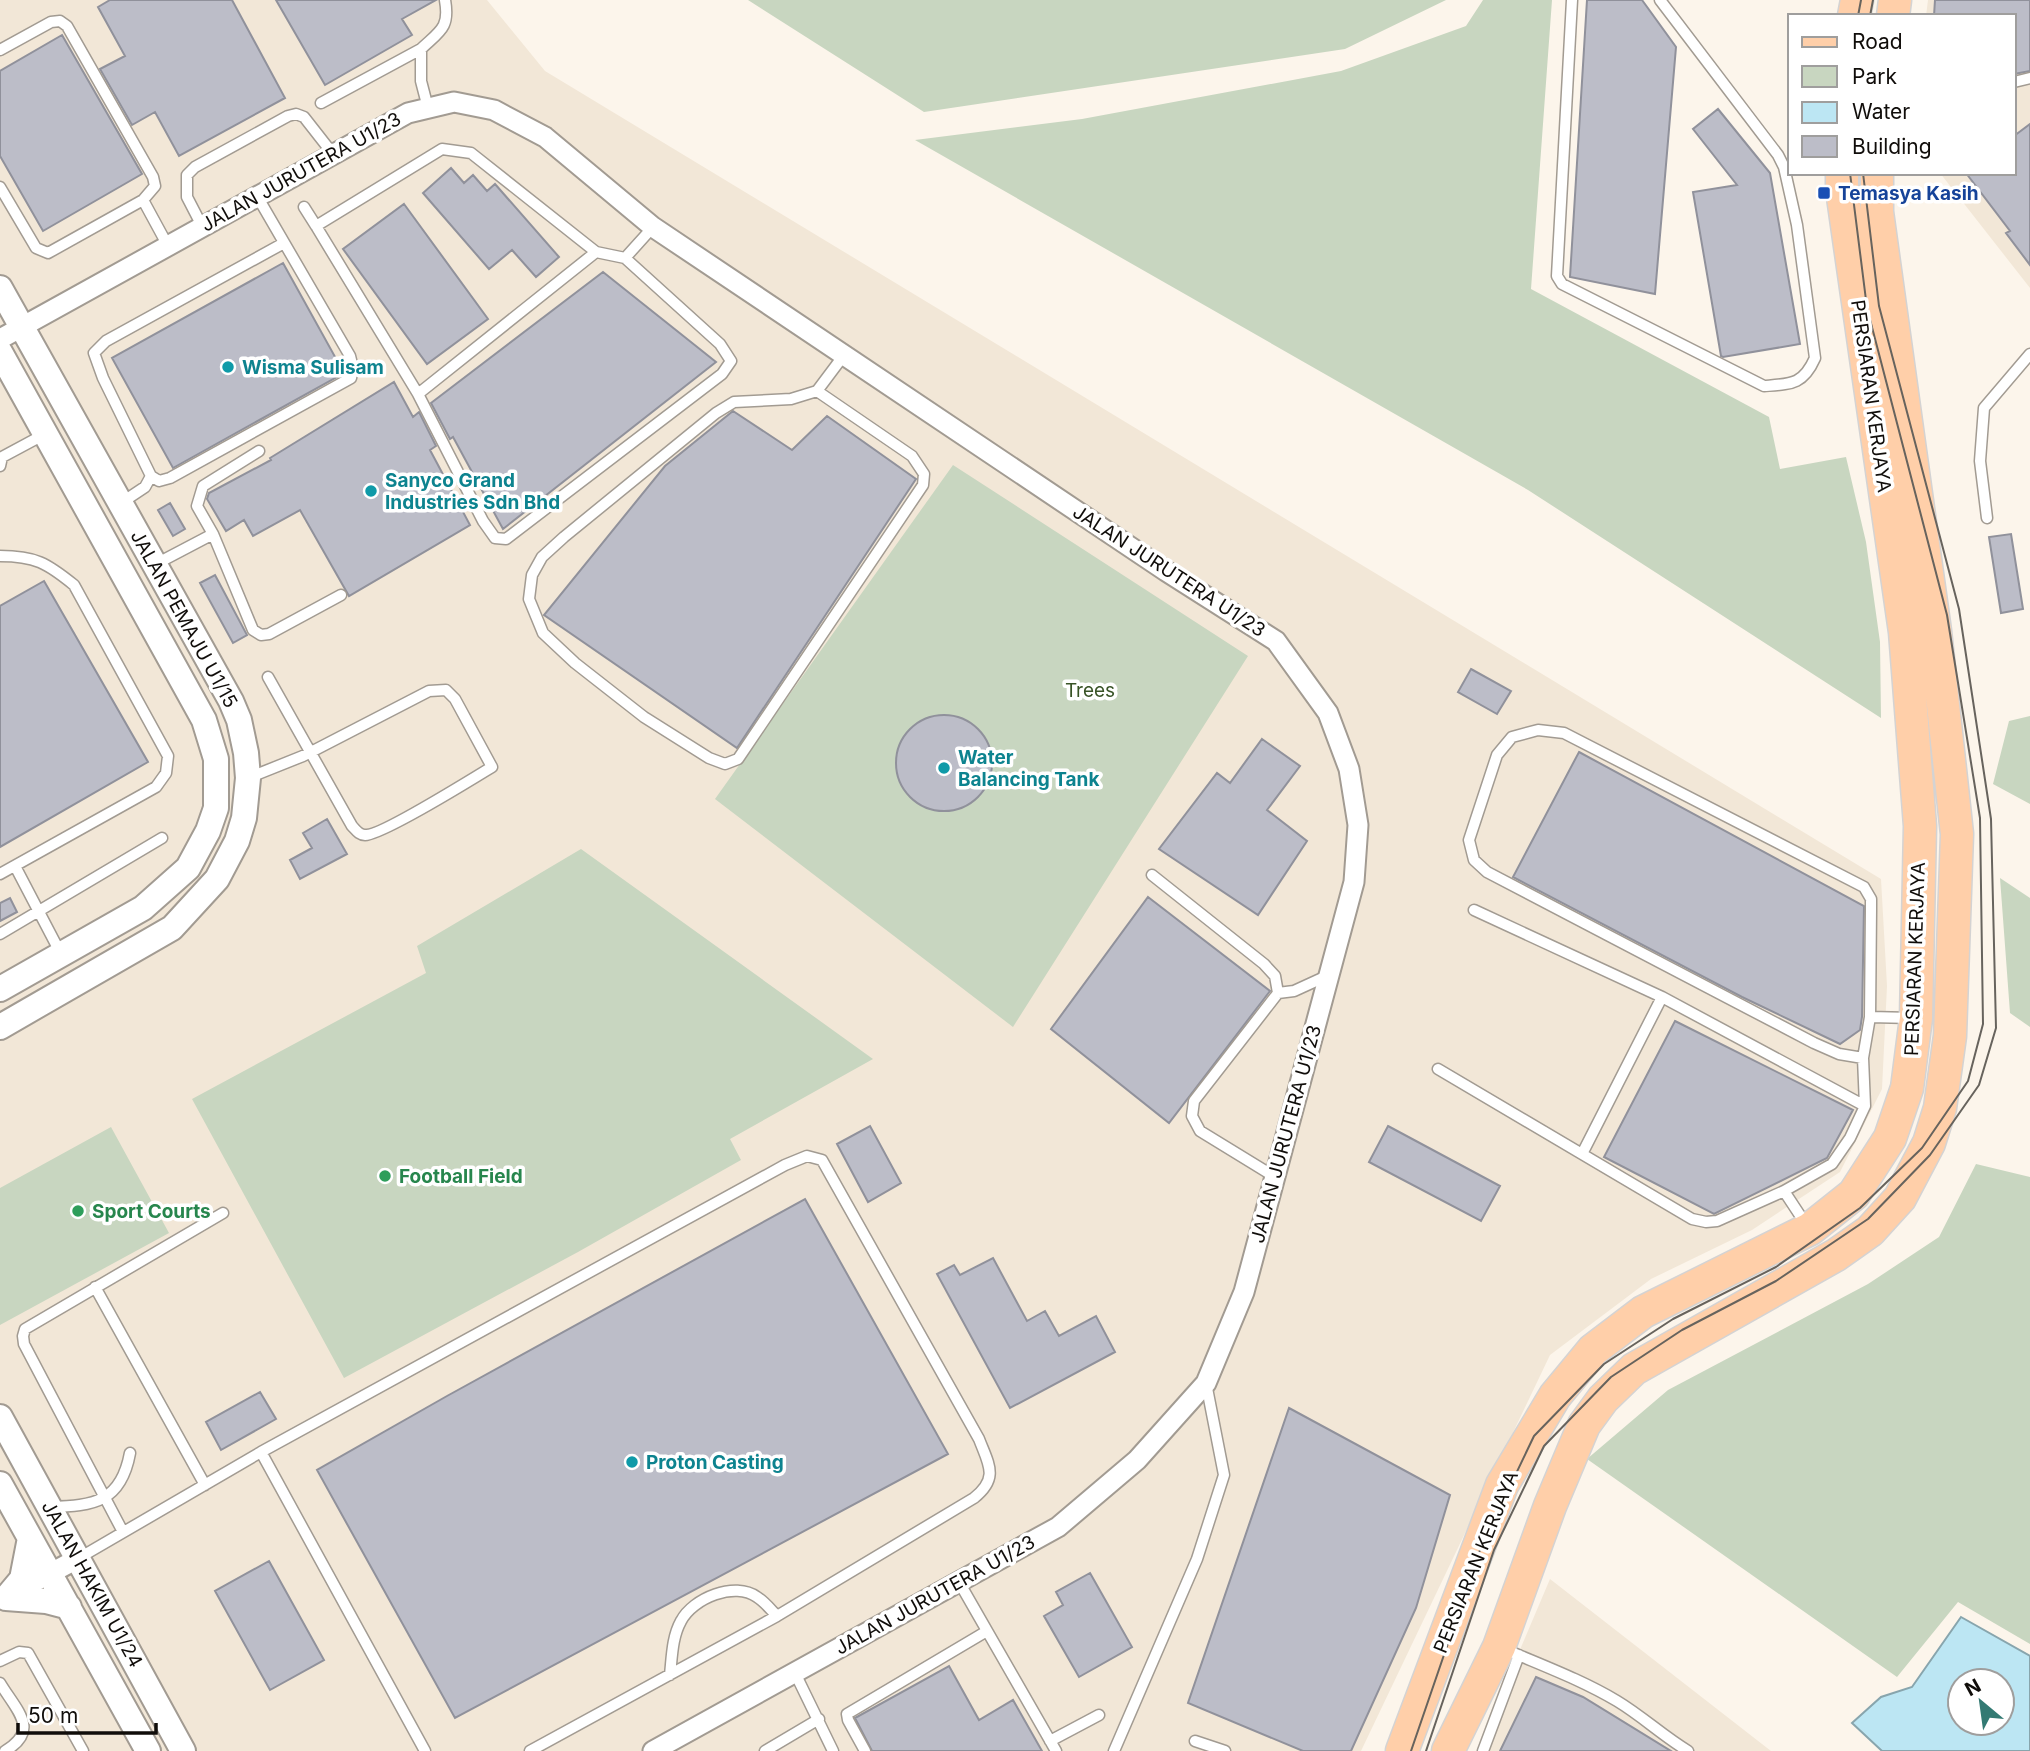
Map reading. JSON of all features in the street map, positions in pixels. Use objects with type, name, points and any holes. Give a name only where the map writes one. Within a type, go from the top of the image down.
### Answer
[{"type":"main road","name":"PERSIARAN KERJAYA","points":[[1448,1751],[1509,1651],[1550,1506],[1584,1425],[1602,1399],[1633,1369],[1836,1255],[1870,1231],[1900,1198],[1929,1143],[1940,1108],[1950,1035],[1957,834],[1842,190],[1842,175]]},
{"type":"main road","name":"PERSIARAN KERJAYA","points":[[1402,1751],[1502,1485],[1555,1396],[1593,1350],[1643,1312],[1810,1229],[1854,1194],[1890,1138],[1907,1088],[1916,1018],[1920,631],[1877,212],[1877,175]]},
{"type":"street","name":"JALAN JURUTERA U1/23","points":[[11,333],[408,113],[454,102],[494,110],[545,137],[653,227],[1276,641],[1328,713],[1349,769],[1358,825],[1354,882],[1244,1292],[1206,1383],[1137,1460],[1058,1527],[653,1751]]},
{"type":"street","name":"JALAN PEMAJU U1/15","points":[[0,288],[11,333],[120,504],[230,701],[239,720],[248,778],[244,818],[229,859],[217,879],[172,928],[0,1027]]},
{"type":"street","name":"JALAN PEMAJU U1/15","points":[[0,352],[204,720],[216,759],[217,782],[216,808],[208,831],[188,868],[143,908],[0,989]]},
{"type":"street","name":"JALAN HAKIM U1/24","points":[[0,1417],[183,1751]]},
{"type":"street","name":"JALAN HAKIM U1/24","points":[[0,1484],[148,1751]]},
{"type":"street","points":[[3,1599],[22,1579],[30,1538]]},
{"type":"street","points":[[3,1599],[77,1559]]},
{"type":"street","points":[[3,1599],[46,1601],[69,1608]]},
{"type":"lane","points":[[321,103],[421,49],[443,29],[448,16],[445,0]]},
{"type":"lane","points":[[1572,0],[1557,276],[1562,284],[1764,386],[1795,383],[1809,372],[1815,358],[1797,225],[1784,167],[1660,0]]},
{"type":"lane","points":[[0,50],[51,22],[60,22],[67,26],[153,177],[155,186],[143,200],[48,253],[36,248],[0,187]]},
{"type":"lane","points":[[421,49],[421,81],[428,108]]},
{"type":"lane","points":[[202,226],[187,197],[187,175],[195,167],[296,114],[304,117],[333,154]]},
{"type":"lane","points":[[304,207],[418,394],[483,521],[495,538],[506,538],[722,374],[731,361],[720,344],[625,258],[596,252],[471,153],[442,149],[316,226]]},
{"type":"lane","points":[[257,196],[350,356],[353,368],[351,378],[170,478],[159,481],[151,476],[103,378],[94,353],[106,341],[284,243]]},
{"type":"lane","points":[[143,200],[168,246]]},
{"type":"lane","points":[[625,258],[653,227]]},
{"type":"lane","points":[[418,394],[596,252]]},
{"type":"lane","points":[[817,391],[912,456],[924,474],[923,485],[738,759],[725,764],[709,758],[644,717],[575,663],[544,633],[529,599],[532,575],[542,557],[564,537],[716,413],[734,402],[791,399],[817,391],[845,354]]},
{"type":"lane","points":[[1987,518],[1980,461],[1984,408],[2030,354]]},
{"type":"lane","points":[[1,460],[45,433]]},
{"type":"lane","points":[[259,451],[203,486],[197,506],[213,534],[253,630],[261,635],[269,634],[341,595]]},
{"type":"lane","points":[[120,504],[145,487],[151,476]]},
{"type":"lane","points":[[154,565],[213,534]]},
{"type":"lane","points":[[0,556],[23,556],[51,566],[74,584],[168,756],[166,773],[156,787],[0,874]]},
{"type":"lane","points":[[248,778],[311,752],[429,691],[446,690],[455,699],[492,767],[397,822],[367,836],[360,834],[352,825],[311,752],[268,677]]},
{"type":"lane","points":[[1438,1069],[1692,1219],[1706,1222],[1717,1221],[1784,1191],[1832,1164],[1850,1138],[1865,1106],[1863,1058],[1870,1017],[1871,899],[1864,887],[1564,733],[1538,730],[1513,737],[1497,755],[1469,841],[1474,860],[1487,872],[1814,1043],[1839,1054],[1863,1058]]},
{"type":"lane","points":[[0,934],[162,838]]},
{"type":"lane","points":[[15,866],[61,955]]},
{"type":"lane","points":[[1152,874],[1264,964],[1275,976],[1278,993]]},
{"type":"lane","points":[[1474,910],[1662,997],[1865,1106]]},
{"type":"lane","points":[[1275,1177],[1200,1131],[1192,1116],[1194,1101],[1278,993],[1294,991],[1329,975]]},
{"type":"lane","points":[[1582,1154],[1662,997]]},
{"type":"lane","points":[[1870,1017],[1916,1018]]},
{"type":"lane","points":[[77,1559],[261,1452],[785,1165],[807,1156],[822,1160],[979,1439],[991,1470],[987,1488],[777,1616],[530,1751]]},
{"type":"lane","points":[[1784,1191],[1810,1229]]},
{"type":"lane","points":[[123,1532],[24,1344],[25,1329],[223,1213]]},
{"type":"lane","points":[[95,1287],[205,1485]]},
{"type":"lane","points":[[1114,1751],[1197,1559],[1224,1475],[1206,1383]]},
{"type":"lane","points":[[261,1452],[425,1751]]},
{"type":"lane","points":[[50,1507],[77,1506],[104,1499],[126,1475],[130,1454]]},
{"type":"lane","points":[[959,1582],[1056,1751]]},
{"type":"lane","points":[[670,1675],[681,1619],[692,1608],[718,1593],[744,1591],[757,1597],[777,1616]]},
{"type":"lane","points":[[865,1751],[847,1714],[987,1631]]},
{"type":"lane","points":[[1483,1751],[1509,1651],[1572,1677],[1619,1702],[1688,1751]]},
{"type":"lane","points":[[0,1661],[19,1652],[28,1653],[83,1751]]},
{"type":"lane","points":[[795,1673],[833,1751]]},
{"type":"lane","points":[[0,1683],[24,1723],[24,1734],[18,1743],[5,1751]]},
{"type":"lane","points":[[1050,1741],[1100,1715]]},
{"type":"lane","points":[[765,1751],[819,1719]]},
{"type":"lane","points":[[1195,1741],[1225,1751]]},
{"type":"shaded area","points":[[0,0],[487,0],[545,71],[1881,879],[1887,986],[1882,1089],[1840,1172],[1752,1230],[1651,1279],[1550,1355],[1361,1751],[0,1751]]},
{"type":"shaded area","points":[[1928,0],[2030,0],[2030,288],[1942,175],[2016,175],[2016,14],[1926,14]]},
{"type":"shaded area","points":[[1550,1579],[1771,1751],[1477,1751]]},
{"type":"green space","points":[[748,0],[1446,0],[1345,49],[924,112]]},
{"type":"green space","points":[[1483,0],[1552,0],[1531,289],[1769,417],[1780,469],[1846,457],[1866,542],[1880,642],[1881,718],[1528,490],[915,140],[1082,119],[1341,71],[1466,26]]},
{"type":"green space","name":"Trees","points":[[953,465],[1248,656],[1013,1027],[715,799]],"holes":[[[949,715],[971,725],[986,740],[992,759],[991,771],[984,788],[970,803],[955,809],[932,809],[914,801],[902,787],[897,769],[898,751],[907,734],[924,721]]]},
{"type":"green space","points":[[2030,716],[2030,804],[1993,784],[2009,721]]},
{"type":"green space","points":[[581,849],[873,1059],[730,1139],[741,1160],[578,1252],[344,1378],[192,1099],[426,973],[417,946]]},
{"type":"green space","points":[[2000,878],[2030,898],[2030,1027],[2010,1013]]},
{"type":"green space","name":"Sport Courts","points":[[111,1127],[169,1233],[0,1325],[0,1188]]},
{"type":"green space","points":[[1976,1164],[2030,1177],[2030,1644],[1958,1602],[1897,1677],[1587,1459],[1668,1390],[1868,1284],[1939,1237]]},
{"type":"water","points":[[1961,1617],[2030,1656],[2030,1751],[1882,1751],[1852,1723],[1881,1697],[1912,1687]]},
{"type":"building","points":[[110,0],[232,0],[285,98],[179,156],[155,112],[132,125],[100,69],[125,56],[98,7]]},
{"type":"building","points":[[276,0],[436,0],[402,19],[412,35],[325,85]]},
{"type":"building","points":[[1587,0],[1642,0],[1676,47],[1655,294],[1570,277]]},
{"type":"building","points":[[1935,0],[2030,0],[2030,71],[2016,74],[2016,14],[1934,14]]},
{"type":"building","points":[[62,35],[142,174],[43,231],[0,156],[0,71]]},
{"type":"building","points":[[1718,109],[1770,173],[1800,344],[1721,356],[1693,192],[1737,185],[1693,129]]},
{"type":"building","points":[[2030,124],[2030,265],[2006,233],[2010,231],[1968,175],[2016,175],[2016,134]]},
{"type":"building","points":[[451,168],[464,183],[473,175],[487,191],[495,184],[559,257],[536,277],[512,250],[489,269],[423,193]]},
{"type":"building","points":[[404,204],[488,319],[427,364],[343,249]]},
{"type":"building","name":"Wisma Sulisam","points":[[283,263],[344,373],[173,468],[112,358]]},
{"type":"building","points":[[603,272],[716,362],[503,529],[453,437],[450,439],[431,403]]},
{"type":"building","name":"Sanyco Grand Industries Sdn Bhd","points":[[394,382],[413,417],[419,412],[436,446],[430,450],[470,525],[349,596],[300,510],[253,536],[244,520],[226,531],[207,499],[209,493],[271,460],[270,458]]},
{"type":"building","points":[[733,411],[792,450],[827,416],[916,479],[737,748],[544,615],[665,466]]},
{"type":"building","points":[[170,503],[185,529],[173,536],[158,510]]},
{"type":"building","points":[[2011,534],[2023,609],[2001,613],[1989,537]]},
{"type":"building","points":[[215,575],[247,635],[233,643],[200,583]]},
{"type":"building","points":[[44,581],[148,762],[0,847],[0,606]]},
{"type":"building","points":[[1471,669],[1511,691],[1497,714],[1458,692]]},
{"type":"building","name":"Water Balancing Tank","points":[[944,715],[962,719],[978,729],[988,745],[992,763],[988,781],[978,797],[962,807],[944,811],[926,807],[910,797],[900,781],[896,763],[900,745],[910,729],[926,719]]},
{"type":"building","points":[[1262,739],[1300,766],[1267,810],[1307,841],[1258,915],[1159,849],[1217,773],[1230,783]]},
{"type":"building","points":[[1579,752],[1864,906],[1860,1030],[1840,1044],[1742,997],[1513,877]]},
{"type":"building","points":[[327,819],[347,854],[300,879],[290,860],[312,848],[303,833]]},
{"type":"building","points":[[1148,897],[1270,991],[1169,1123],[1051,1029]]},
{"type":"building","points":[[10,898],[17,912],[0,921],[0,903]]},
{"type":"building","points":[[1675,1021],[1853,1110],[1827,1158],[1714,1214],[1604,1157]]},
{"type":"building","points":[[870,1126],[901,1183],[868,1202],[837,1144]]},
{"type":"building","points":[[1388,1126],[1500,1186],[1481,1221],[1369,1162]]},
{"type":"building","name":"Proton Casting","points":[[805,1199],[948,1454],[455,1718],[317,1470]]},
{"type":"building","points":[[993,1258],[1027,1321],[1045,1311],[1059,1336],[1096,1316],[1115,1352],[1010,1408],[937,1274],[954,1265],[960,1275]]},
{"type":"building","points":[[260,1392],[276,1419],[221,1450],[206,1422]]},
{"type":"building","points":[[1289,1408],[1450,1495],[1416,1608],[1351,1751],[1303,1751],[1188,1703]]},
{"type":"building","points":[[269,1561],[324,1660],[270,1690],[215,1591]]},
{"type":"building","points":[[1090,1573],[1132,1647],[1079,1677],[1044,1616],[1063,1605],[1056,1592]]},
{"type":"building","points":[[949,1666],[979,1720],[1013,1700],[1042,1751],[872,1751],[855,1718]]},
{"type":"building","points":[[1536,1677],[1583,1697],[1671,1751],[1500,1751]]},
{"type":"tram line","points":[[1858,14],[1861,0]]},
{"type":"tram line","points":[[1870,14],[1873,0]]},
{"type":"tram line","points":[[1411,1751],[1481,1547],[1534,1436],[1604,1364],[1673,1319],[1776,1267],[1860,1208],[1922,1148],[1968,1081],[1983,1024],[1980,818],[1947,615],[1867,308],[1850,175]]},
{"type":"tram line","points":[[1426,1751],[1494,1550],[1544,1446],[1611,1377],[1682,1330],[1776,1281],[1868,1219],[1930,1155],[1979,1085],[1996,1028],[1991,819],[1959,609],[1879,306],[1863,175]]},
{"type":"place","name":"Temasya Kasih","points":[[1824,193]]},
{"type":"place","name":"Wisma Sulisam","points":[[228,367]]},
{"type":"place","name":"Sanyco Grand Industries Sdn Bhd","points":[[371,491]]},
{"type":"place","name":"Water Balancing Tank","points":[[944,768]]},
{"type":"place","name":"Football Field","points":[[385,1176]]},
{"type":"place","name":"Sport Courts","points":[[78,1211]]},
{"type":"place","name":"Proton Casting","points":[[632,1462]]}]
